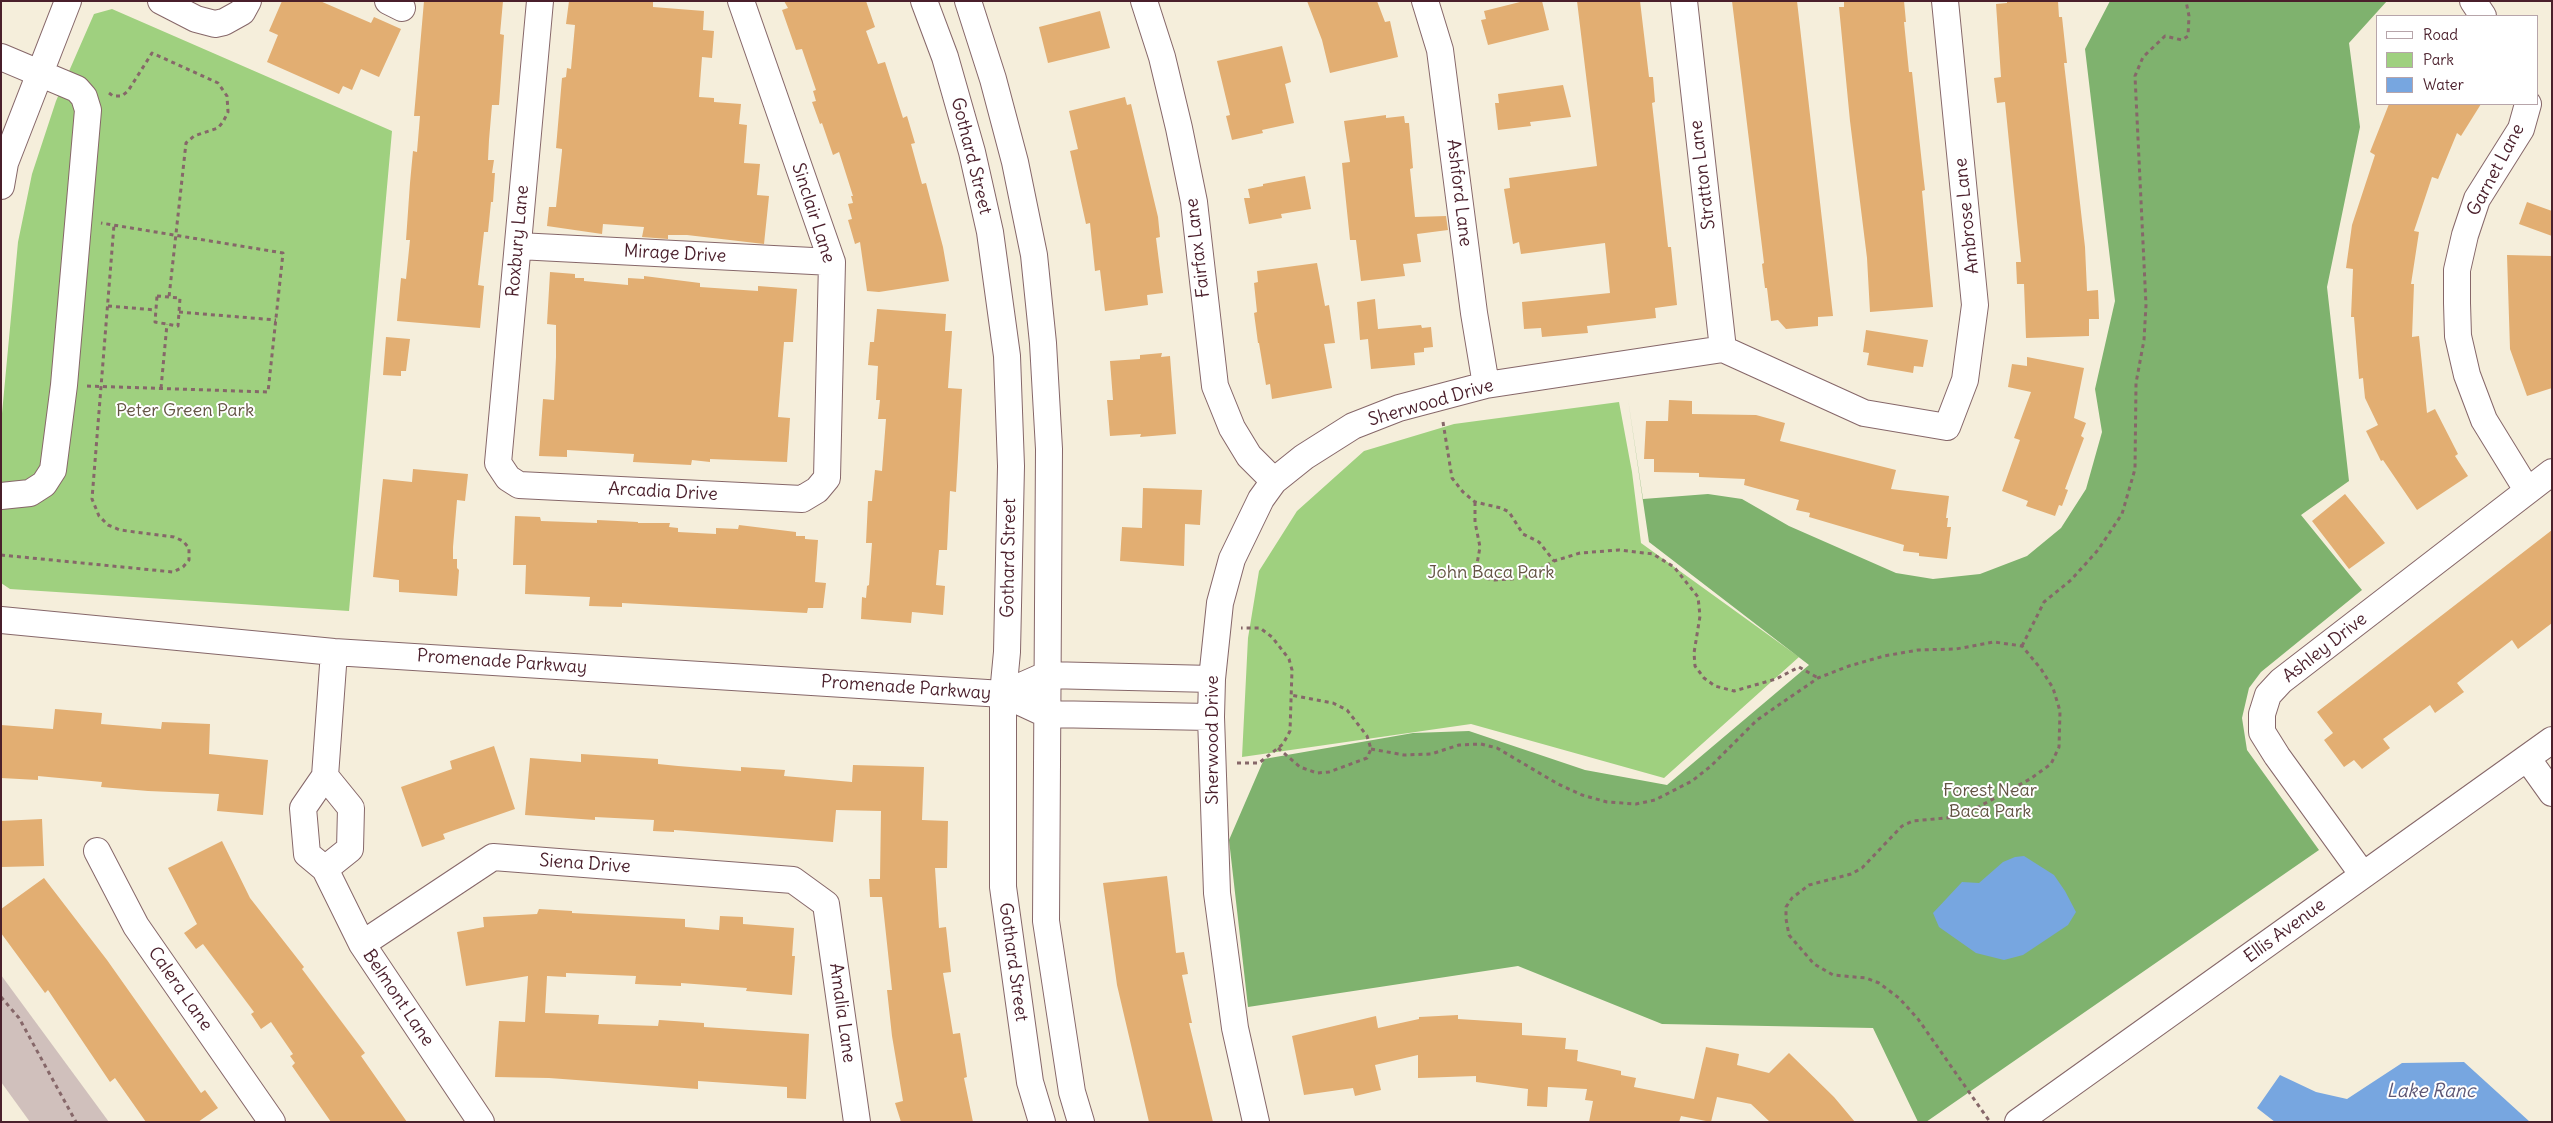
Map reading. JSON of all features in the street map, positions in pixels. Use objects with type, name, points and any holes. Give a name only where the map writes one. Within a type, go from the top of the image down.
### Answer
[{"type":"street","points":[[1,186],[5,163],[68,1]]},
{"type":"street","points":[[161,1],[196,19],[215,24],[237,6]]},
{"type":"street","name":"Roxbury Lane","points":[[508,478],[498,463],[540,1]]},
{"type":"street","name":"Sinclair Lane","points":[[741,1],[832,262],[827,478],[817,490]]},
{"type":"street","name":"Gothard Street","points":[[924,1],[945,57],[974,161],[990,232],[1007,356],[1011,466],[1007,652],[1003,694],[1003,887],[1030,1082],[1042,1122]]},
{"type":"street","points":[[968,1],[993,79],[1015,162],[1034,255],[1044,343],[1049,449],[1046,675],[1046,921],[1070,1083],[1081,1122]]},
{"type":"street","name":"Fairfax Lane","points":[[1144,1],[1177,119],[1194,202],[1215,386],[1232,428],[1245,449],[1274,481]]},
{"type":"street","name":"Ashford Lane","points":[[1425,1],[1440,50],[1474,313],[1486,386]]},
{"type":"street","name":"Stratton Lane","points":[[1684,1],[1724,349]]},
{"type":"street","name":"Ambrose Lane","points":[[1724,349],[1864,413],[1947,427],[1964,380],[1975,305],[1946,1]]},
{"type":"street","points":[[2473,1],[2482,15]]},
{"type":"street","points":[[1,57],[77,88],[84,97],[88,110],[64,385],[53,470],[44,484],[30,493],[1,496]]},
{"type":"street","name":"Garnet Lane","points":[[2527,490],[2484,420],[2467,375],[2458,336],[2457,303],[2458,270],[2465,235],[2477,198],[2521,128],[2528,105]]},
{"type":"street","name":"Mirage Drive","points":[[518,246],[832,262]]},
{"type":"street","name":"Sherwood Drive","points":[[1256,1122],[1235,1028],[1217,893],[1211,717],[1212,679],[1220,603],[1232,559],[1262,499],[1274,481],[1304,457],[1353,426],[1440,397],[1486,386],[1724,349]]},
{"type":"street","name":"Ashley Drive","points":[[2363,875],[2277,756],[2262,732],[2262,714],[2268,695],[2281,681],[2552,472]]},
{"type":"street","name":"Arcadia Drive","points":[[508,478],[519,485],[802,499],[817,490]]},
{"type":"street","name":"Promenade Parkway","points":[[1,620],[334,652],[1003,694],[1046,714],[1211,717]]},
{"type":"street","points":[[325,869],[350,849],[352,808],[326,776],[334,652]]},
{"type":"street","name":"Promenade Parkway","points":[[1003,694],[1046,675],[1212,679]]},
{"type":"street","name":"Ellis Avenue","points":[[2018,1122],[2166,1018],[2552,740]]},
{"type":"street","points":[[2527,758],[2552,793]]},
{"type":"street","name":"Belmont Lane","points":[[326,776],[303,808],[307,854],[325,869],[362,944],[481,1122]]},
{"type":"street","name":"Calera Lane","points":[[97,851],[136,926],[272,1122]]},
{"type":"street","name":"Siena Drive","points":[[362,944],[493,857],[793,880],[826,904]]},
{"type":"street","name":"Amalia Lane","points":[[826,904],[858,1122]]},
{"type":"path","points":[[2022,646],[2044,602],[2071,580],[2093,556],[2122,514],[2135,469],[2136,383],[2144,340],[2146,305],[2134,76],[2143,56],[2165,36],[2182,40],[2188,36],[2189,16],[2186,1]]},
{"type":"path","points":[[77,88],[100,84],[113,96],[122,96],[128,91],[152,53],[218,83],[227,96],[228,112],[218,128],[194,136],[186,142],[169,297]]},
{"type":"path","points":[[64,385],[268,392],[283,252],[78,221]]},
{"type":"path","points":[[1,555],[173,572],[183,567],[189,560],[189,548],[183,541],[174,537],[120,530],[108,525],[99,516],[92,500],[114,225]]},
{"type":"path","points":[[156,296],[169,297],[180,298],[178,326],[154,322],[156,296]]},
{"type":"path","points":[[108,306],[156,310]]},
{"type":"path","points":[[179,312],[276,320]]},
{"type":"path","points":[[161,388],[167,324]]},
{"type":"path","points":[[1440,397],[1452,478],[1475,502],[1501,508],[1509,512],[1523,534],[1539,542],[1554,561]]},
{"type":"path","points":[[1475,502],[1475,522],[1480,547],[1477,564],[1485,578],[1494,580],[1525,578],[1554,561],[1580,553],[1619,550],[1653,554],[1674,567],[1698,597],[1700,616],[1694,653],[1695,666],[1704,678],[1715,686],[1734,691],[1776,679],[1798,667],[1818,678]]},
{"type":"path","points":[[1212,764],[1259,763],[1278,748],[1290,731],[1292,670],[1289,659],[1272,637],[1260,628],[1218,627]]},
{"type":"path","points":[[1371,749],[1404,755],[1430,754],[1460,746],[1481,744],[1497,748],[1558,784],[1582,795],[1607,802],[1636,804],[1655,800],[1692,781],[1711,766],[1758,720],[1818,678],[1848,666],[1884,656],[1918,650],[1956,649],[1994,642],[2022,646],[2041,669],[2053,688],[2060,711],[2059,747],[2051,764],[2030,779],[1969,812],[1956,817],[1913,821],[1902,826],[1862,868],[1809,885],[1792,898],[1786,907],[1789,935],[1814,964],[1833,976],[1866,978],[1880,983],[1899,998],[1918,1019],[1990,1122]]},
{"type":"path","points":[[1278,748],[1300,767],[1317,773],[1338,769],[1367,758],[1371,749],[1366,736],[1347,710],[1333,703],[1291,695]]},
{"type":"path","points":[[1,997],[18,1018],[76,1122]]},
{"type":"shaded area","points":[[1,975],[109,1122],[30,1122],[1,1082]]},
{"type":"green space","name":"Forest Near Baca Park","points":[[2110,1],[2387,1],[2349,43],[2360,127],[2327,287],[2349,481],[2301,515],[2362,590],[2261,672],[2249,688],[2242,718],[2247,750],[2319,850],[1926,1122],[1918,1122],[1873,1028],[1662,1024],[1518,966],[1248,1007],[1229,840],[1264,759],[1413,733],[1469,731],[1585,770],[1667,785],[1809,665],[1649,542],[1628,399],[1643,499],[1708,494],[1742,499],[1789,526],[1896,573],[1933,579],[1980,574],[2027,556],[2061,528],[2086,489],[2102,432],[2095,389],[2115,301],[2085,49]]},
{"type":"green space","name":"Peter Green Park","points":[[112,9],[392,131],[349,611],[10,589],[1,583],[1,424],[18,242],[32,174],[56,101],[94,14]]},
{"type":"green space","name":"John Baca Park","points":[[1619,402],[1632,472],[1641,543],[1799,657],[1664,778],[1471,724],[1242,757],[1248,638],[1259,571],[1297,511],[1364,451],[1454,424]]},
{"type":"water","points":[[2024,856],[2054,875],[2065,891],[2076,912],[2068,925],[2023,955],[2004,960],[1976,953],[1939,927],[1933,913],[1962,882],[1979,883],[2003,862],[2015,857]]},
{"type":"water","name":"Lake Ranc","points":[[2464,1062],[2530,1122],[2275,1122],[2257,1108],[2280,1075],[2316,1092],[2347,1099],[2402,1063]]},
{"type":"building","points":[[282,1],[320,1],[371,23],[374,17],[401,29],[379,77],[361,69],[352,90],[343,86],[339,94],[267,62],[278,35],[269,31]]},
{"type":"building","points":[[424,1],[503,1],[500,34],[504,35],[499,105],[492,105],[488,160],[494,160],[492,173],[495,173],[493,202],[491,202],[488,232],[484,232],[478,285],[484,286],[480,328],[397,321],[401,278],[406,279],[410,240],[406,240],[413,151],[417,152],[420,116],[414,116]]},
{"type":"building","points":[[569,1],[653,1],[653,7],[704,11],[703,30],[714,31],[712,58],[702,57],[699,97],[714,98],[714,102],[741,104],[739,124],[747,125],[744,163],[760,164],[757,195],[769,196],[764,244],[687,235],[668,235],[668,239],[642,237],[644,227],[603,224],[602,234],[547,226],[549,207],[556,207],[562,151],[562,149],[556,148],[562,78],[566,77],[567,68],[571,69],[575,25],[566,24]]},
{"type":"building","points":[[784,1],[866,1],[875,27],[866,31],[878,64],[885,62],[903,118],[907,116],[915,143],[911,144],[922,184],[926,183],[943,247],[949,281],[879,292],[867,291],[860,242],[855,244],[848,220],[852,219],[848,204],[853,203],[851,196],[853,196],[839,152],[833,155],[822,123],[820,124],[812,102],[816,101],[813,91],[816,90],[802,49],[796,50],[782,10],[788,8]]},
{"type":"building","points":[[1307,1],[1377,1],[1385,22],[1390,21],[1398,57],[1330,73],[1322,40]]},
{"type":"building","points":[[1524,1],[1542,1],[1549,30],[1488,45],[1481,20],[1486,19],[1484,11]]},
{"type":"building","points":[[1577,1],[1640,1],[1649,77],[1653,77],[1655,102],[1652,103],[1668,247],[1671,247],[1677,305],[1655,308],[1656,318],[1587,326],[1588,333],[1542,337],[1541,328],[1524,329],[1522,302],[1610,293],[1605,243],[1521,254],[1519,242],[1513,244],[1504,189],[1510,188],[1509,178],[1597,166]]},
{"type":"building","points":[[1732,1],[1797,1],[1833,316],[1818,317],[1818,326],[1786,329],[1778,320],[1771,321],[1762,264],[1764,263]]},
{"type":"building","points":[[1844,1],[1904,1],[1909,72],[1912,72],[1925,190],[1922,191],[1933,307],[1870,312],[1867,258],[1850,121],[1839,7],[1844,7]]},
{"type":"building","points":[[2007,1],[2058,1],[2059,17],[2062,17],[2067,63],[2064,63],[2085,247],[2087,291],[2098,290],[2099,319],[2089,319],[2089,336],[2026,338],[2024,284],[2017,284],[2016,262],[2021,262],[2005,102],[1997,103],[1994,78],[2001,77],[1996,4],[2007,3]]},
{"type":"building","points":[[1100,11],[1110,48],[1048,63],[1039,27]]},
{"type":"building","points":[[1282,46],[1291,82],[1285,84],[1294,123],[1262,130],[1263,133],[1232,140],[1226,116],[1230,115],[1217,61]]},
{"type":"building","points":[[1563,85],[1571,117],[1530,122],[1531,126],[1498,130],[1495,103],[1499,103],[1498,94]]},
{"type":"building","points":[[1125,97],[1127,105],[1131,104],[1158,217],[1160,237],[1156,238],[1163,293],[1147,295],[1148,305],[1105,311],[1100,270],[1095,271],[1090,223],[1086,224],[1070,151],[1078,149],[1069,111]]},
{"type":"building","points":[[2389,105],[2480,105],[2461,136],[2457,133],[2438,179],[2432,177],[2414,231],[2419,232],[2411,284],[2414,284],[2412,337],[2419,336],[2427,413],[2435,409],[2458,454],[2455,456],[2468,476],[2417,510],[2383,460],[2381,461],[2366,431],[2378,425],[2365,398],[2363,378],[2359,379],[2354,317],[2351,317],[2353,269],[2346,268],[2352,225],[2375,155],[2370,152]]},
{"type":"building","points":[[1386,115],[1386,118],[1404,116],[1405,123],[1409,123],[1413,168],[1410,169],[1415,217],[1446,216],[1448,230],[1417,234],[1421,262],[1403,264],[1405,276],[1361,281],[1356,240],[1350,240],[1342,163],[1350,162],[1344,121]]},
{"type":"building","points":[[1305,176],[1311,209],[1281,214],[1282,218],[1249,224],[1244,198],[1250,198],[1248,189],[1263,186],[1263,184]]},
{"type":"building","points":[[2527,202],[2552,211],[2552,236],[2519,224]]},
{"type":"building","points":[[2507,255],[2552,256],[2552,388],[2527,396],[2510,349]]},
{"type":"building","points":[[1317,263],[1325,306],[1329,305],[1335,343],[1324,344],[1332,388],[1272,399],[1270,384],[1266,385],[1254,313],[1257,312],[1254,283],[1258,282],[1257,271]]},
{"type":"building","points":[[550,272],[575,274],[575,278],[584,278],[584,281],[628,285],[628,278],[644,279],[644,276],[700,283],[700,287],[758,291],[758,286],[797,289],[793,342],[784,342],[778,417],[790,418],[787,462],[710,459],[710,462],[692,460],[691,465],[633,462],[634,454],[567,450],[567,457],[539,456],[543,399],[554,400],[556,325],[547,324]]},
{"type":"building","points":[[1375,299],[1378,329],[1421,325],[1422,328],[1431,327],[1433,347],[1424,348],[1424,352],[1414,353],[1415,365],[1371,369],[1368,339],[1360,340],[1357,302]]},
{"type":"building","points":[[877,309],[946,314],[945,331],[952,331],[948,388],[962,389],[956,492],[950,491],[947,550],[939,550],[936,585],[945,586],[943,615],[912,612],[911,623],[861,619],[862,597],[866,598],[867,586],[869,585],[872,543],[866,543],[868,501],[872,501],[875,470],[882,471],[886,419],[878,419],[880,400],[876,400],[878,366],[868,365],[870,342],[874,342]]},
{"type":"building","points":[[1866,330],[1928,340],[1923,367],[1914,366],[1913,373],[1867,365],[1869,353],[1863,352]]},
{"type":"building","points":[[386,337],[410,339],[406,371],[401,371],[401,376],[383,375]]},
{"type":"building","points":[[1162,353],[1161,357],[1170,356],[1176,434],[1140,437],[1141,434],[1110,436],[1107,400],[1113,400],[1110,361],[1140,359],[1140,355]]},
{"type":"building","points":[[2027,357],[2084,368],[2074,418],[2086,423],[2081,436],[2084,438],[2065,489],[2068,490],[2062,506],[2059,505],[2055,516],[2026,506],[2028,501],[2002,491],[2020,440],[2014,438],[2031,392],[2008,387],[2012,364],[2027,366]]},
{"type":"building","points":[[1669,400],[1692,401],[1692,414],[1756,415],[1785,423],[1780,441],[1896,470],[1891,489],[1949,496],[1946,518],[1948,518],[1947,527],[1951,527],[1947,559],[1919,556],[1919,553],[1903,551],[1904,545],[1809,517],[1810,513],[1796,510],[1799,500],[1744,485],[1745,479],[1699,477],[1699,473],[1654,472],[1654,459],[1644,459],[1646,421],[1668,421]]},
{"type":"building","points":[[413,469],[468,474],[465,501],[457,500],[453,559],[457,559],[457,568],[459,570],[457,596],[399,592],[399,580],[373,577],[383,479],[412,482]]},
{"type":"building","points":[[1143,488],[1202,490],[1200,525],[1185,524],[1184,566],[1120,561],[1122,527],[1142,528]]},
{"type":"building","points":[[2345,494],[2385,543],[2349,569],[2312,521]]},
{"type":"building","points":[[515,516],[540,517],[541,521],[597,523],[597,520],[670,523],[669,527],[678,528],[678,532],[716,534],[716,528],[738,529],[739,525],[796,532],[796,536],[805,536],[805,539],[818,540],[815,582],[826,583],[823,608],[808,608],[807,613],[622,603],[622,607],[589,606],[590,597],[525,594],[526,565],[513,565]]},
{"type":"building","points":[[2552,530],[2552,623],[2518,649],[2512,640],[2457,683],[2464,692],[2435,713],[2430,705],[2383,739],[2390,748],[2362,769],[2354,760],[2344,767],[2324,740],[2333,733],[2317,712]]},
{"type":"building","points":[[55,709],[102,713],[101,724],[161,729],[162,722],[210,724],[209,754],[268,760],[263,815],[217,811],[219,794],[101,787],[102,782],[38,776],[38,780],[1,778],[1,725],[53,729]]},
{"type":"building","points":[[494,746],[515,809],[443,834],[445,839],[422,847],[401,787],[452,769],[450,761]]},
{"type":"building","points":[[581,754],[658,759],[658,764],[741,771],[741,767],[785,770],[784,776],[852,782],[853,765],[924,767],[922,820],[948,821],[947,868],[935,868],[939,928],[946,927],[951,972],[943,973],[953,1034],[960,1033],[967,1077],[964,1078],[973,1122],[901,1122],[895,1103],[903,1101],[892,1036],[887,990],[892,990],[882,897],[870,897],[869,879],[880,879],[881,811],[836,810],[833,842],[674,830],[674,832],[653,831],[654,820],[595,817],[595,820],[525,815],[530,758],[581,762]]},
{"type":"building","points":[[42,819],[44,866],[1,867],[1,821]]},
{"type":"building","points":[[222,841],[250,898],[304,967],[302,969],[365,1053],[361,1056],[407,1122],[331,1122],[292,1066],[295,1063],[290,1056],[293,1054],[271,1022],[261,1029],[251,1014],[254,1012],[203,944],[196,949],[184,933],[197,924],[168,868]]},
{"type":"building","points":[[1167,876],[1176,953],[1184,952],[1188,974],[1182,975],[1192,1023],[1189,1023],[1213,1122],[1149,1122],[1117,985],[1103,883]]},
{"type":"building","points":[[44,878],[107,960],[201,1093],[205,1090],[218,1108],[198,1122],[146,1122],[115,1078],[110,1082],[48,990],[45,993],[1,933],[1,909]]},
{"type":"building","points":[[539,909],[572,911],[572,913],[685,919],[685,927],[719,930],[720,916],[743,917],[743,924],[794,928],[792,956],[795,956],[792,995],[746,991],[747,988],[681,983],[681,986],[635,984],[636,976],[566,973],[566,977],[547,976],[545,1013],[599,1015],[598,1024],[658,1026],[659,1020],[704,1023],[704,1027],[809,1034],[806,1099],[787,1098],[787,1087],[698,1081],[698,1089],[549,1078],[495,1077],[499,1021],[525,1022],[528,976],[466,986],[457,932],[484,927],[483,917],[537,914]]},
{"type":"building","points":[[1458,1015],[1458,1019],[1522,1023],[1522,1035],[1566,1038],[1565,1049],[1578,1050],[1577,1061],[1621,1071],[1621,1075],[1636,1078],[1634,1087],[1694,1099],[1706,1047],[1739,1054],[1737,1065],[1769,1073],[1789,1053],[1834,1097],[1855,1122],[1770,1122],[1751,1104],[1717,1097],[1711,1122],[1681,1116],[1679,1122],[1589,1122],[1593,1101],[1585,1100],[1587,1089],[1548,1087],[1547,1107],[1527,1106],[1528,1089],[1476,1082],[1476,1076],[1418,1078],[1418,1055],[1375,1065],[1381,1090],[1355,1096],[1353,1088],[1304,1095],[1292,1036],[1376,1016],[1378,1028],[1419,1019],[1419,1017]]}]
